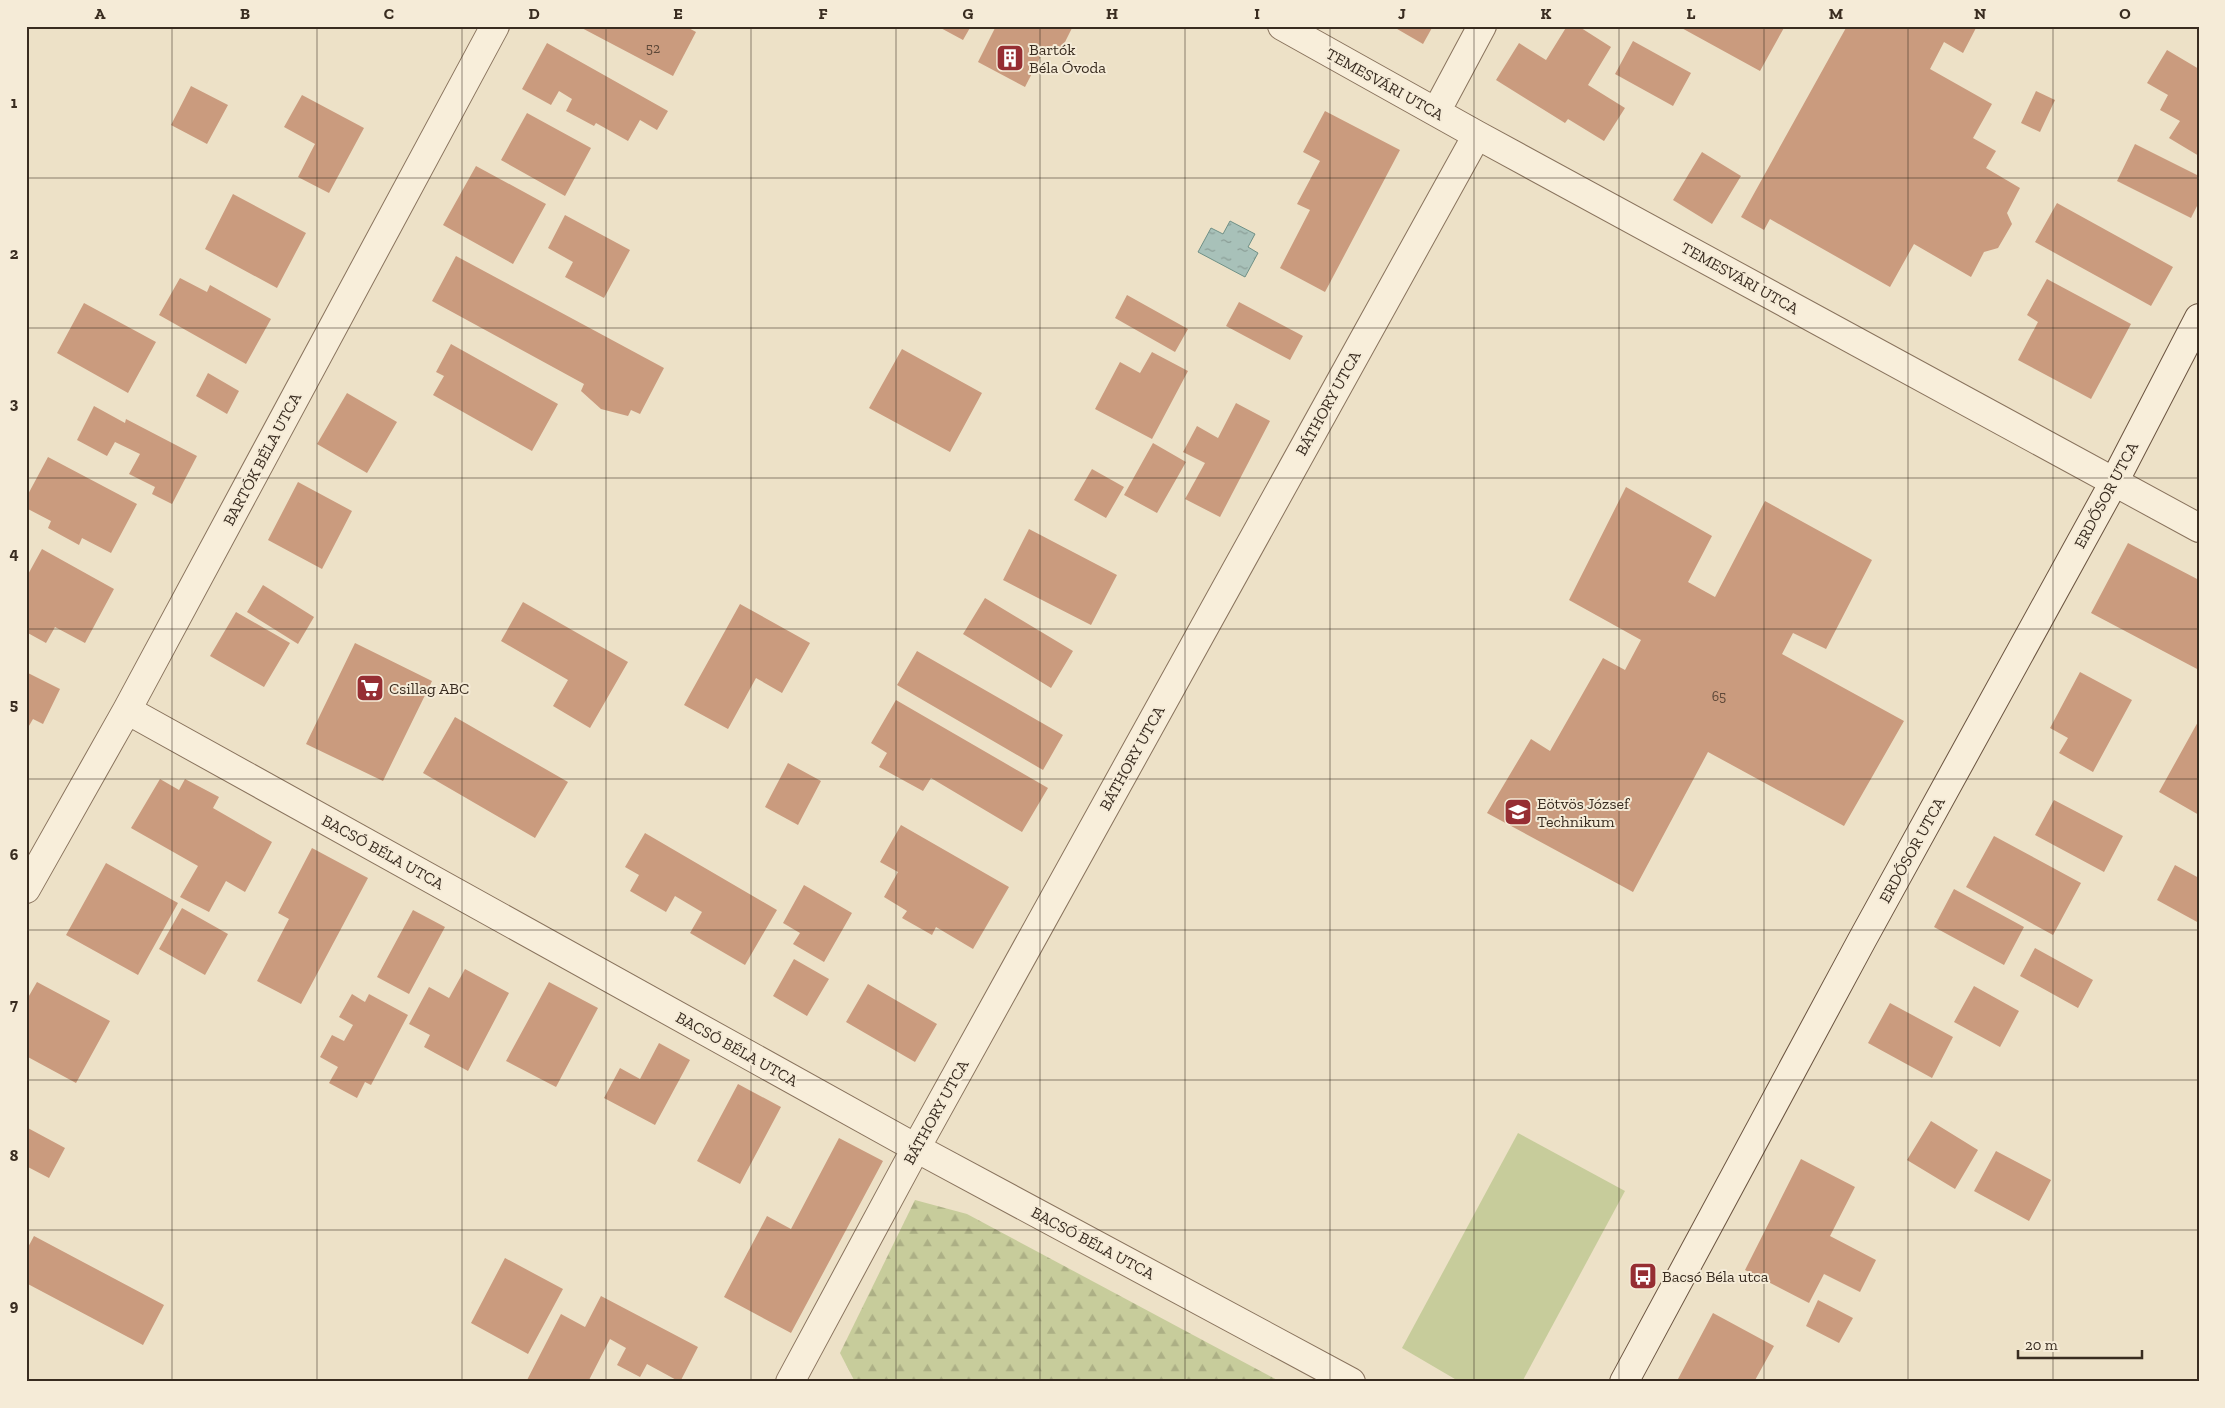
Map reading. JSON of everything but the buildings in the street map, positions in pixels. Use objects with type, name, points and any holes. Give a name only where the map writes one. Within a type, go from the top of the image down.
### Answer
[{"type":"street","name":"BARTÓK BÉLA UTCA","points":[[26,889],[127,710],[495,26]]},
{"type":"street","name":"TEMESVÁRI UTCA","points":[[1282,26],[1477,135],[2199,528]]},
{"type":"street","points":[[1436,112],[1482,26]]},
{"type":"street","name":"BÁTHORY UTCA","points":[[790,1382],[916,1148],[1477,135]]},
{"type":"street","name":"ERDŐSOR UTCA","points":[[1624,1382],[1862,940],[2114,482],[2199,318]]},
{"type":"street","name":"BACSÓ BÉLA UTCA","points":[[127,710],[916,1148],[1351,1382]]},
{"type":"green space","points":[[1518,1133],[1625,1191],[1522,1382],[1460,1382],[1402,1348]]},
{"type":"green space","points":[[915,1200],[967,1214],[1281,1382],[855,1382],[840,1353]]},
{"type":"water","points":[[1230,221],[1255,234],[1248,247],[1258,253],[1245,277],[1198,252],[1211,228],[1223,234]]},
{"type":"place","name":"Bartók Béla Óvoda","points":[[1010,58]]},
{"type":"place","name":"Csillag ABC","points":[[370,688]]},
{"type":"place","name":"Eötvös József Technikum","points":[[1518,812]]},
{"type":"place","name":"Bacsó Béla utca","points":[[1643,1276]]}]
